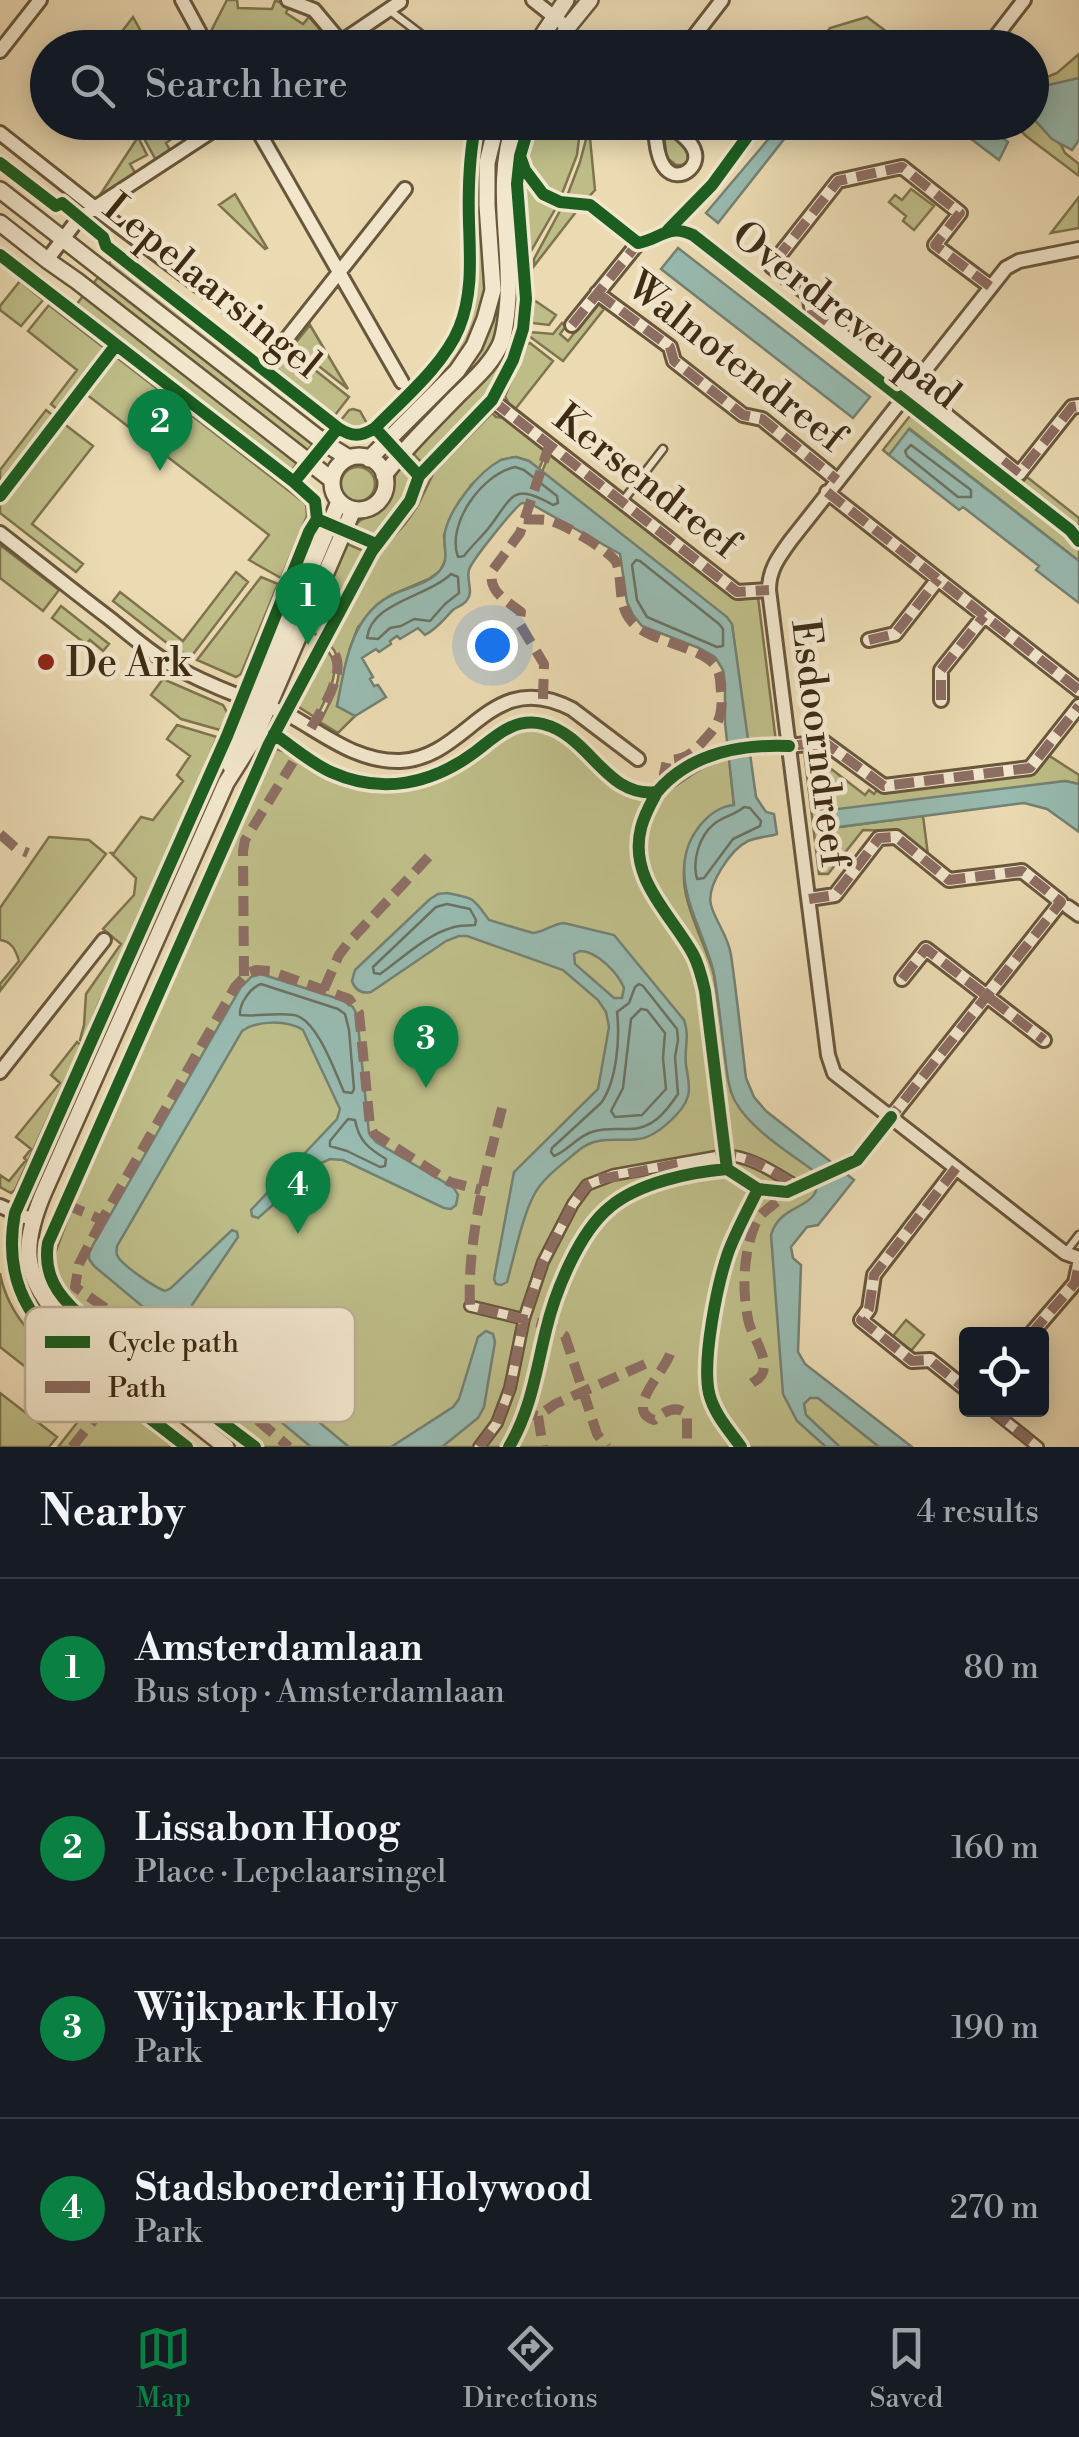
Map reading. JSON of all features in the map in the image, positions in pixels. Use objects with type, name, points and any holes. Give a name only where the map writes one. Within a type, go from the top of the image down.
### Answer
[{"type":"street","points":[[0,52],[40,0]]},
{"type":"street","points":[[288,0],[314,10],[327,30]]},
{"type":"street","points":[[533,0],[568,28],[590,0]]},
{"type":"street","points":[[545,30],[566,0]]},
{"type":"street","points":[[699,30],[722,0]]},
{"type":"street","points":[[1002,30],[1024,0]]},
{"type":"street","points":[[183,1],[199,30]]},
{"type":"street","points":[[357,30],[396,4]]},
{"type":"street","points":[[0,133],[278,346],[404,189]]},
{"type":"street","points":[[46,260],[79,218],[199,140]]},
{"type":"street","points":[[263,140],[402,382]]},
{"type":"street","points":[[370,459],[457,370],[486,319],[494,290],[487,205],[487,163],[493,140]]},
{"type":"street","points":[[384,475],[490,362],[501,342],[509,271],[503,202],[512,140]]},
{"type":"street","points":[[657,140],[664,167],[680,174],[691,169],[696,159],[693,146],[686,140]]},
{"type":"street","points":[[991,287],[935,245],[960,213],[902,167],[838,180],[772,266],[809,295],[812,312],[1019,474],[1072,407],[1079,406]]},
{"type":"street","name":"Lepelaarsingel","points":[[0,190],[348,458]]},
{"type":"street","name":"Lepelaarsingel","points":[[0,223],[332,480]]},
{"type":"street","points":[[572,325],[635,247]]},
{"type":"street","name":"Esdoorndreef","points":[[1079,249],[1018,261],[1006,268],[832,486],[775,562],[769,576],[828,1055],[834,1073],[1079,1262]]},
{"type":"street","name":"Walnotendreef","points":[[597,293],[670,347],[674,361],[743,415],[762,419],[938,580],[1079,690]]},
{"type":"street","name":"Kersendreef","points":[[492,400],[737,592],[769,590]]},
{"type":"street","points":[[348,458],[370,459],[384,475],[385,489],[378,502],[367,509],[346,506],[333,492],[337,467],[348,458]]},
{"type":"street","points":[[51,1307],[32,1276],[28,1251],[33,1218],[226,783],[249,747],[254,701],[346,506]]},
{"type":"street","points":[[0,533],[166,662],[284,713],[363,756],[401,761],[436,750],[496,706],[543,698],[572,708],[638,759]]},
{"type":"street","points":[[868,640],[895,634],[938,580]]},
{"type":"street","points":[[941,700],[941,670],[984,616]]},
{"type":"street","points":[[789,746],[824,742],[884,786],[1030,768],[1079,706]]},
{"type":"street","points":[[809,898],[835,895],[879,838],[896,837],[949,880],[1022,871],[1061,902],[891,1117]]},
{"type":"street","points":[[0,1072],[104,940]]},
{"type":"street","points":[[902,979],[926,949],[1044,1040]]},
{"type":"street","points":[[478,1447],[498,1423],[543,1262],[587,1185],[725,1155],[742,1156],[797,1186]]},
{"type":"street","points":[[956,1168],[874,1276],[869,1310],[861,1320],[912,1361],[930,1360],[959,1383]]},
{"type":"street","points":[[0,1206],[33,1218]]},
{"type":"street","points":[[1038,1327],[1077,1284],[1079,1262]]},
{"type":"street","points":[[470,1306],[524,1319]]},
{"type":"street","points":[[1001,1417],[1038,1447]]},
{"type":"street","points":[[194,1422],[226,1447]]},
{"type":"lane","points":[[396,4],[420,30]]},
{"type":"lane","points":[[621,503],[663,449]]},
{"type":"lane","points":[[1064,1254],[1079,1235]]},
{"type":"shaded area","points":[[227,0],[237,0],[238,8],[272,9],[275,1],[290,4],[286,13],[303,24],[309,17],[320,30],[212,30]]},
{"type":"shaded area","points":[[133,17],[140,30],[123,30]]},
{"type":"shaded area","points":[[867,17],[884,30],[828,30]]},
{"type":"shaded area","points":[[1079,54],[1079,78],[1049,87],[1049,76]]},
{"type":"shaded area","points":[[1049,133],[1079,164],[1079,176],[1031,140],[1049,140]]},
{"type":"shaded area","points":[[140,140],[147,155],[130,164],[137,176],[105,199],[100,195]]},
{"type":"shaded area","points":[[145,140],[170,140],[166,143],[171,152],[157,162]]},
{"type":"shaded area","points":[[477,140],[492,140],[488,289],[483,313],[455,368],[392,431],[384,422],[444,360],[468,318],[475,280]]},
{"type":"shaded area","points":[[497,140],[510,140],[506,273],[497,332],[483,361],[405,444],[399,437],[486,332],[493,161]]},
{"type":"shaded area","points":[[530,140],[579,140],[560,199],[533,176]]},
{"type":"shaded area","points":[[586,140],[590,140],[595,190],[585,201],[566,199]]},
{"type":"shaded area","points":[[665,140],[679,140],[688,161],[676,165],[666,157]]},
{"type":"shaded area","points":[[523,177],[537,194],[557,206],[527,258],[522,213]]},
{"type":"shaded area","points":[[911,189],[934,206],[914,230],[903,221],[906,216],[889,202],[895,195],[902,200]]},
{"type":"shaded area","points":[[235,194],[267,248],[219,205]]},
{"type":"shaded area","points":[[1079,197],[1079,228],[1051,233]]},
{"type":"shaded area","points":[[562,207],[579,208],[534,266],[534,259]]},
{"type":"shaded area","points":[[512,235],[516,235],[520,298],[508,359],[481,406],[423,464],[411,451],[496,356]]},
{"type":"shaded area","points":[[115,256],[328,424],[321,433],[107,266]]},
{"type":"shaded area","points":[[101,274],[316,440],[305,453],[91,286]]},
{"type":"shaded area","points":[[20,281],[43,300],[21,326],[0,310]]},
{"type":"shaded area","points":[[85,293],[299,460],[289,475],[92,322],[94,318],[77,304]]},
{"type":"shaded area","points":[[534,300],[556,315],[549,325],[532,323]]},
{"type":"shaded area","points":[[598,303],[604,309],[563,361],[529,336],[530,332],[553,334],[562,323],[566,326],[560,334],[568,341]]},
{"type":"shaded area","points":[[49,305],[107,350],[59,411],[51,404],[77,370],[28,331]]},
{"type":"shaded area","points":[[310,325],[348,389],[293,346]]},
{"type":"shaded area","points":[[530,343],[553,361],[513,412],[505,396]]},
{"type":"shaded area","points":[[286,347],[349,397],[332,419],[275,375],[273,365]]},
{"type":"shaded area","points":[[115,356],[306,504],[307,516],[281,578],[249,560],[269,535],[86,394]]},
{"type":"shaded area","points":[[920,403],[1016,478],[1014,481],[917,406]]},
{"type":"shaded area","points":[[353,409],[360,411],[370,429],[353,432],[338,424]]},
{"type":"shaded area","points":[[46,410],[55,417],[0,487],[0,470]]},
{"type":"shaded area","points":[[913,412],[1063,529],[1079,547],[1079,561],[910,429],[889,455],[883,450]]},
{"type":"shaded area","points":[[492,413],[507,418],[547,450],[539,469],[516,457],[501,460],[471,485],[444,535],[446,559],[440,571],[391,595],[358,627],[337,706],[355,716],[338,733],[320,722],[339,673],[339,663],[330,645],[381,550],[418,505],[434,472]]},
{"type":"shaded area","points":[[63,423],[93,446],[32,524],[83,564],[76,572],[0,513],[0,506]]},
{"type":"shaded area","points":[[550,451],[738,600],[758,597],[776,742],[747,742],[732,625],[542,472]]},
{"type":"shaded area","points":[[400,461],[415,478],[397,513],[375,534],[367,536],[352,531],[358,522],[388,503]]},
{"type":"shaded area","points":[[358,467],[370,472],[375,484],[370,496],[358,501],[346,496],[341,484],[346,472]]},
{"type":"shaded area","points":[[1027,477],[1079,518],[1079,535],[1017,484]]},
{"type":"shaded area","points":[[345,543],[366,552],[321,637],[310,632],[311,618]]},
{"type":"shaded area","points":[[0,545],[59,590],[43,611],[0,578]]},
{"type":"shaded area","points":[[236,572],[248,582],[191,657],[113,601],[120,592],[183,641]]},
{"type":"shaded area","points":[[261,577],[278,584],[241,674],[236,677],[197,660]]},
{"type":"shaded area","points":[[61,606],[109,644],[103,651],[90,640],[86,644],[52,618]]},
{"type":"shaded area","points":[[323,647],[334,662],[334,671],[316,718],[294,704]]},
{"type":"shaded area","points":[[163,679],[223,705],[228,714],[220,730],[181,719],[151,695]]},
{"type":"shaded area","points":[[177,725],[217,737],[125,960],[100,1000],[83,1042],[80,1040],[86,994],[121,944],[103,929],[134,895],[136,878],[111,853],[141,817],[153,820],[183,781],[177,775],[190,756],[167,739]]},
{"type":"shaded area","points":[[525,729],[552,733],[620,788],[645,798],[662,794],[702,769],[729,758],[734,805],[692,843],[684,864],[684,880],[691,913],[714,975],[731,1092],[839,1178],[783,1241],[794,1364],[898,1447],[260,1447],[227,1422],[355,1422],[355,1307],[79,1307],[65,1295],[53,1271],[71,1202],[273,748],[352,784],[404,787],[453,773],[507,736]]},
{"type":"shaded area","points":[[232,732],[237,733],[224,769],[38,1187],[31,1184]]},
{"type":"shaded area","points":[[821,750],[817,758],[865,795],[869,790],[874,794],[877,790],[1033,773],[1048,755],[1079,775],[1079,784],[1065,781],[824,829],[923,816],[928,855],[896,831],[863,830],[828,874],[819,874],[804,751]]},
{"type":"shaded area","points":[[49,837],[89,840],[106,854],[0,991],[0,984],[19,961],[10,944],[0,940],[0,908]]},
{"type":"shaded area","points":[[77,1042],[81,1045],[11,1193],[0,1187],[0,1175],[9,1181],[31,1149],[16,1137],[60,1083],[51,1075]]},
{"type":"shaded area","points":[[0,1273],[13,1310],[25,1326],[25,1367],[0,1347]]},
{"type":"shaded area","points":[[906,1320],[924,1335],[911,1351],[893,1336]]},
{"type":"shaded area","points":[[0,1393],[25,1412],[25,1422],[38,1422],[57,1437],[49,1447],[0,1447]]},
{"type":"shaded area","points":[[78,1422],[141,1422],[173,1447],[58,1447]]},
{"type":"water","points":[[1079,78],[1079,140],[1072,150],[1049,136],[1049,85]]},
{"type":"water","points":[[768,140],[783,140],[718,223],[706,213]]},
{"type":"water","points":[[973,140],[1005,140],[1008,142],[999,160]]},
{"type":"water","points":[[678,248],[870,397],[853,418],[661,269]]},
{"type":"water","points":[[909,429],[1079,561],[1079,603],[1036,570],[1039,566],[889,455]]},
{"type":"water","points":[[516,457],[529,461],[732,624],[756,797],[766,812],[774,814],[777,834],[741,845],[721,869],[710,897],[731,955],[746,1078],[754,1097],[766,1111],[854,1180],[818,1225],[807,1227],[791,1247],[793,1258],[801,1265],[798,1352],[805,1364],[912,1447],[879,1447],[818,1398],[810,1398],[804,1404],[806,1415],[840,1447],[826,1447],[797,1421],[783,1394],[771,1235],[784,1216],[815,1194],[817,1185],[815,1172],[760,1131],[733,1096],[714,974],[685,882],[688,846],[698,828],[714,812],[734,805],[725,683],[715,657],[642,626],[627,602],[620,554],[533,505],[522,503],[472,565],[468,574],[470,593],[465,603],[425,635],[418,628],[362,658],[374,686],[378,685],[386,697],[355,716],[337,706],[352,642],[368,614],[394,594],[437,574],[445,560],[448,522],[459,502],[492,465]]},
{"type":"water","points":[[1065,781],[1079,784],[1079,832],[1047,809],[1024,803],[823,829],[821,811]]},
{"type":"water","points":[[438,894],[468,898],[489,920],[533,933],[564,923],[614,935],[686,1026],[689,1088],[681,1109],[645,1138],[586,1145],[549,1176],[531,1202],[507,1282],[501,1285],[494,1279],[514,1172],[598,1089],[609,1027],[598,1000],[563,970],[467,936],[446,941],[371,992],[357,989],[352,981],[355,970]],"holes":[[[587,952],[617,976],[624,988],[622,998],[614,998],[575,964],[574,954]]]},
{"type":"water","points":[[261,974],[353,1007],[369,1133],[376,1142],[454,1188],[458,1195],[456,1205],[444,1208],[343,1160],[330,1159],[258,1218],[252,1216],[251,1210],[337,1119],[340,1109],[303,1030],[281,1023],[248,1027],[242,1031],[117,1246],[117,1254],[132,1270],[165,1291],[232,1230],[238,1237],[192,1307],[143,1307],[94,1266],[89,1252],[241,987]]},
{"type":"water","points":[[486,1331],[493,1334],[495,1342],[484,1407],[478,1418],[442,1447],[391,1447],[453,1407],[478,1337]]},
{"type":"water","points":[[281,1422],[319,1422],[349,1447],[311,1447]]},
{"type":"marked path","points":[[826,323],[812,312],[809,295],[771,266],[838,181],[902,167],[960,213],[935,245],[991,287]]},
{"type":"marked path","points":[[572,325],[635,247]]},
{"type":"marked path","points":[[597,293],[670,347],[674,361],[743,415],[762,419],[837,480]]},
{"type":"marked path","points":[[492,400],[737,592],[769,590]]},
{"type":"marked path","points":[[1003,461],[1019,474],[1072,407],[1079,406]]},
{"type":"marked path","points":[[543,699],[544,664],[519,623],[521,612],[499,595],[491,578],[520,533],[549,446]]},
{"type":"marked path","points":[[827,492],[1079,690]]},
{"type":"marked path","points":[[524,519],[554,522],[606,552],[617,564],[622,601],[632,622],[651,635],[702,655],[717,669],[722,698],[717,723],[693,752],[667,760],[664,774],[669,780]]},
{"type":"marked path","points":[[869,640],[895,634],[938,579]]},
{"type":"marked path","points":[[941,700],[941,670],[984,616]]},
{"type":"marked path","points":[[311,728],[331,691],[337,670],[334,653],[322,641]]},
{"type":"marked path","points":[[789,746],[824,742],[884,786],[1030,768],[1079,706]]},
{"type":"marked path","points":[[244,976],[245,840],[293,762]]},
{"type":"marked path","points":[[0,834],[28,853]]},
{"type":"marked path","points":[[809,899],[835,895],[879,838],[896,837],[949,880],[1022,871],[1061,902],[891,1117]]},
{"type":"marked path","points":[[324,989],[348,943],[435,850]]},
{"type":"marked path","points":[[902,979],[926,949],[1044,1040]]},
{"type":"marked path","points":[[65,1204],[102,1220],[235,987],[256,970],[270,971],[349,999],[359,1013],[374,1134],[450,1182],[481,1190]]},
{"type":"marked path","points":[[502,1108],[475,1231],[470,1306],[547,1325],[565,1336],[597,1434],[607,1447]]},
{"type":"marked path","points":[[716,1157],[749,1159],[797,1186]]},
{"type":"marked path","points":[[479,1447],[497,1423],[543,1262],[573,1204],[587,1185],[596,1180],[682,1163]]},
{"type":"marked path","points":[[956,1168],[874,1275],[869,1309],[861,1320],[912,1361],[930,1360],[959,1383]]},
{"type":"marked path","points":[[752,1383],[761,1376],[764,1365],[746,1308],[748,1248],[758,1220],[787,1192]]},
{"type":"marked path","points":[[102,1220],[79,1264],[75,1287],[104,1307]]},
{"type":"marked path","points":[[1037,1327],[1075,1283],[1079,1264]]},
{"type":"marked path","points":[[670,1354],[648,1391],[643,1408],[654,1420],[674,1409],[687,1414],[687,1447]]},
{"type":"marked path","points":[[518,1411],[538,1416],[555,1404],[652,1361]]},
{"type":"marked path","points":[[538,1416],[543,1447]]},
{"type":"marked path","points":[[1001,1417],[1038,1447]]},
{"type":"marked path","points":[[72,1447],[92,1422]]},
{"type":"marked path","points":[[260,1422],[289,1447]]},
{"type":"cycle path","points":[[375,428],[422,381],[459,328],[470,276],[469,184],[473,140]]},
{"type":"cycle path","points":[[419,476],[492,400],[513,360],[523,329],[526,299],[517,184],[525,140]]},
{"type":"cycle path","points":[[668,230],[712,185],[745,140]]},
{"type":"cycle path","points":[[520,156],[543,194],[560,202],[590,205],[638,243]]},
{"type":"cycle path","points":[[0,163],[56,206],[62,203],[103,237],[106,246],[338,428]]},
{"type":"cycle path","name":"Overdrevenpad","points":[[638,243],[670,231],[693,235],[1070,530],[1079,541]]},
{"type":"cycle path","points":[[0,255],[294,482]]},
{"type":"cycle path","points":[[0,496],[116,345]]},
{"type":"cycle path","points":[[72,1307],[58,1292],[50,1274],[48,1243],[269,744],[372,551],[410,501],[419,476],[375,428],[357,435],[338,428],[294,482],[315,501],[317,519],[376,544]]},
{"type":"cycle path","points":[[28,1307],[13,1266],[15,1213],[227,736],[317,519]]},
{"type":"cycle path","points":[[274,734],[331,772],[388,784],[442,772],[514,726],[543,724],[574,741],[624,786],[657,792],[685,768],[717,754],[734,749],[789,746]]},
{"type":"cycle path","points":[[657,792],[641,828],[641,864],[654,895],[693,954],[701,976],[727,1169]]},
{"type":"cycle path","points":[[509,1447],[528,1405],[562,1281],[588,1231],[610,1207],[635,1191],[666,1180],[727,1169],[758,1189],[787,1192],[857,1160],[891,1117]]},
{"type":"cycle path","points":[[741,1447],[711,1401],[707,1362],[724,1267],[758,1189]]},
{"type":"cycle path","points":[[155,1422],[187,1447]]},
{"type":"cycle path","points":[[222,1422],[255,1447]]},
{"type":"place","name":"Lissabon Hoog","points":[[160,471]]},
{"type":"place","name":"Amsterdamlaan","points":[[308,645]]},
{"type":"place","name":"De Ark","points":[[46,662]]},
{"type":"place","name":"Wijkpark Holy","points":[[426,1088]]},
{"type":"place","name":"Stadsboerderij Holywood","points":[[298,1234]]}]
